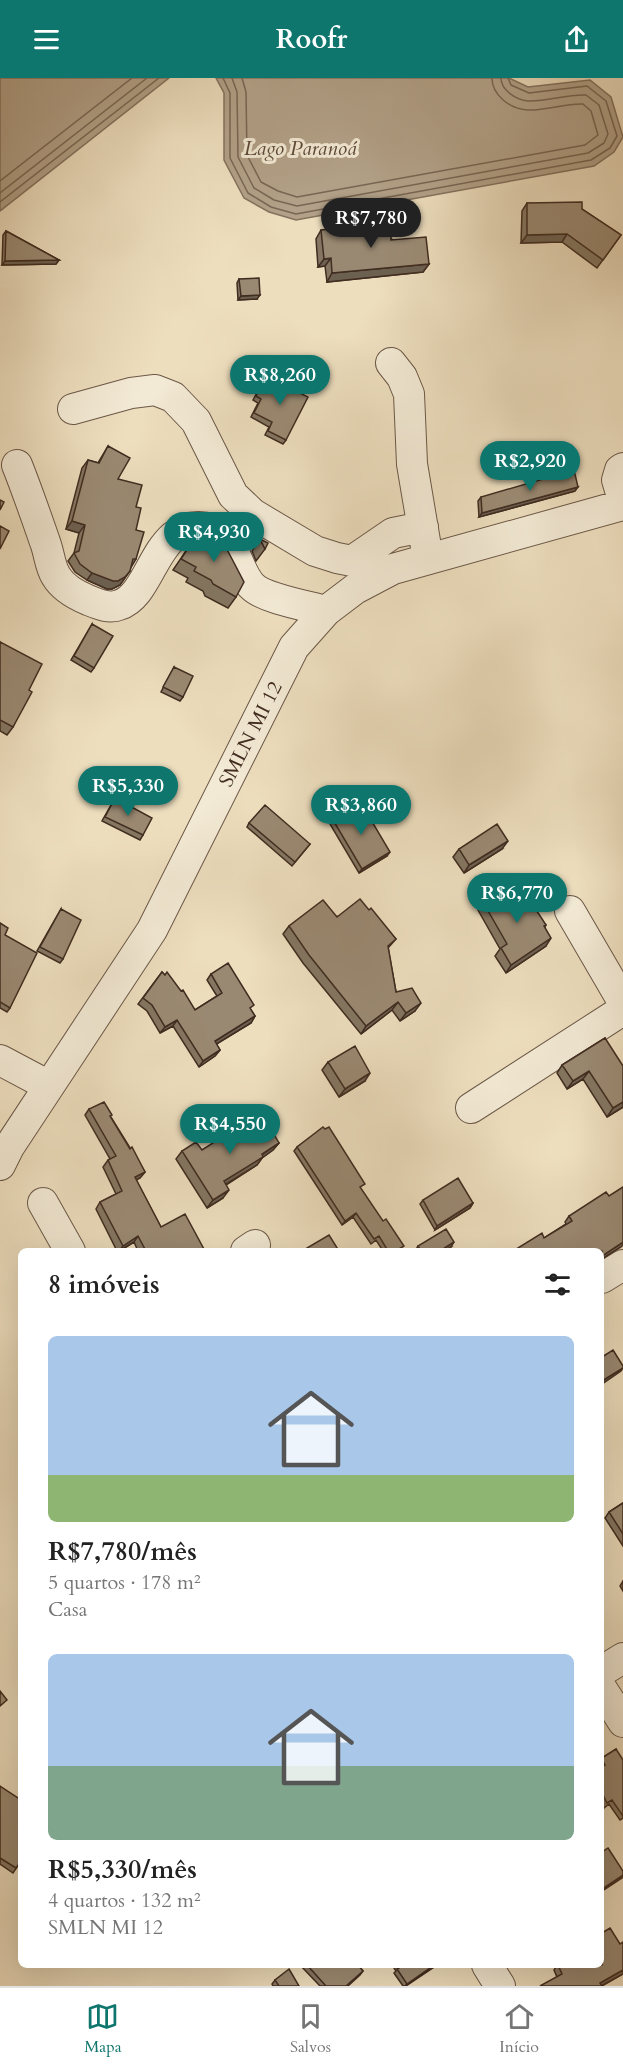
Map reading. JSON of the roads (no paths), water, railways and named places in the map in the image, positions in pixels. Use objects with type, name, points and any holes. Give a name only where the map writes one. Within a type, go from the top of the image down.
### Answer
[{"type":"street","points":[[391,363],[402,377],[409,394],[412,464],[428,559]]},
{"type":"street","points":[[73,409],[131,393],[155,390],[173,397],[196,421],[233,495],[253,514],[315,551],[352,561],[393,533],[423,527]]},
{"type":"street","points":[[17,465],[56,576],[74,594],[102,606],[118,606],[131,599],[168,541],[182,531],[197,528],[215,529],[226,537],[243,576],[254,589],[276,598],[326,611]]},
{"type":"street","points":[[623,468],[617,480],[623,500]]},
{"type":"street","name":"SMLN MI 12","points":[[0,1166],[9,1148],[152,930],[294,647],[326,611],[355,589],[393,568],[623,505]]},
{"type":"street","points":[[570,911],[623,1002]]},
{"type":"street","points":[[471,1108],[623,1010]]},
{"type":"street","points":[[0,1060],[49,1086]]},
{"type":"street","points":[[43,1203],[68,1248]]},
{"type":"street","points":[[604,1277],[623,1265]]},
{"type":"street","points":[[604,1670],[623,1658]]},
{"type":"street","points":[[604,1692],[623,1722]]},
{"type":"street","points":[[489,1968],[500,1986]]},
{"type":"water","points":[[0,78],[169,78],[0,211]]},
{"type":"water","name":"Lago Paranoá","points":[[216,78],[509,78],[528,87],[590,80],[611,97],[623,137],[614,152],[594,166],[296,220],[269,212],[244,198],[224,160],[224,93]]}]
